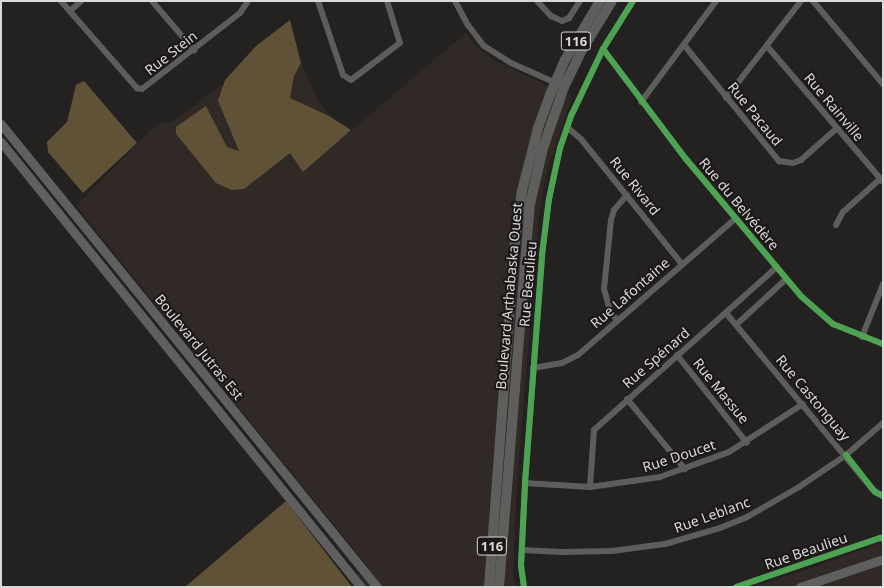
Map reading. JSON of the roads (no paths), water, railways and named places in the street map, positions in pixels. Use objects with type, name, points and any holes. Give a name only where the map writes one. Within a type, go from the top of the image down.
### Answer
[{"type":"main road","name":"Boulevard Arthabaska Ouest","points":[[489,587],[517,222],[529,158],[560,85],[600,1]]},
{"type":"main road","name":"Boulevard Arthabaska Ouest","points":[[499,587],[529,210],[543,148],[560,85],[612,1]]},
{"type":"main road","name":"Boulevard Jutras Est","points":[[1,124],[377,587]]},
{"type":"main road","name":"Boulevard Jutras Est","points":[[1,142],[361,587]]},
{"type":"main road","points":[[800,587],[883,560]]},
{"type":"street","name":"Rue Stein","points":[[61,1],[137,88],[142,89],[240,13],[248,1]]},
{"type":"street","points":[[70,11],[81,1]]},
{"type":"street","points":[[152,1],[194,50]]},
{"type":"street","points":[[318,1],[330,43],[343,75],[347,79],[354,79],[400,43],[387,1]]},
{"type":"street","points":[[456,1],[471,30],[484,46],[511,63],[560,85]]},
{"type":"street","points":[[536,1],[551,16],[562,21],[569,18],[580,1]]},
{"type":"street","name":"Rue Beaulieu","points":[[524,587],[522,550],[525,483],[533,368],[549,199],[567,127],[603,49],[633,1]]},
{"type":"street","points":[[641,102],[716,1]]},
{"type":"street","points":[[726,98],[801,1]]},
{"type":"street","points":[[813,1],[883,84]]},
{"type":"street","name":"Rue Pacaud","points":[[684,45],[770,153],[785,164],[801,160],[836,129]]},
{"type":"street","name":"Rue Rainville","points":[[766,46],[881,181]]},
{"type":"street","name":"Rue du Belvédère","points":[[603,49],[641,102],[735,219],[786,279],[819,314],[833,324],[862,337],[883,344]]},
{"type":"street","name":"Rue Rivard","points":[[567,127],[581,139],[682,264]]},
{"type":"street","points":[[836,225],[844,212],[881,181]]},
{"type":"street","points":[[617,320],[610,311],[604,289],[610,220],[614,210],[627,195]]},
{"type":"street","name":"Rue Lafontaine","points":[[533,368],[570,360],[735,219]]},
{"type":"street","name":"Rue Spénard","points":[[590,487],[594,430],[777,267]]},
{"type":"street","points":[[736,325],[786,279]]},
{"type":"street","points":[[862,337],[883,284]]},
{"type":"street","name":"Rue Castonguay","points":[[726,313],[846,455],[875,492],[883,496]]},
{"type":"street","name":"Rue Massue","points":[[677,355],[747,442]]},
{"type":"street","points":[[627,400],[685,470]]},
{"type":"street","name":"Rue Doucet","points":[[525,483],[590,487],[633,482],[685,470],[747,442],[803,404]]},
{"type":"street","name":"Rue Leblanc","points":[[522,550],[594,553],[665,544],[694,536],[747,517],[774,503],[846,455],[883,423]]},
{"type":"street","name":"Rue Beaulieu","points":[[736,587],[883,537]]}]
